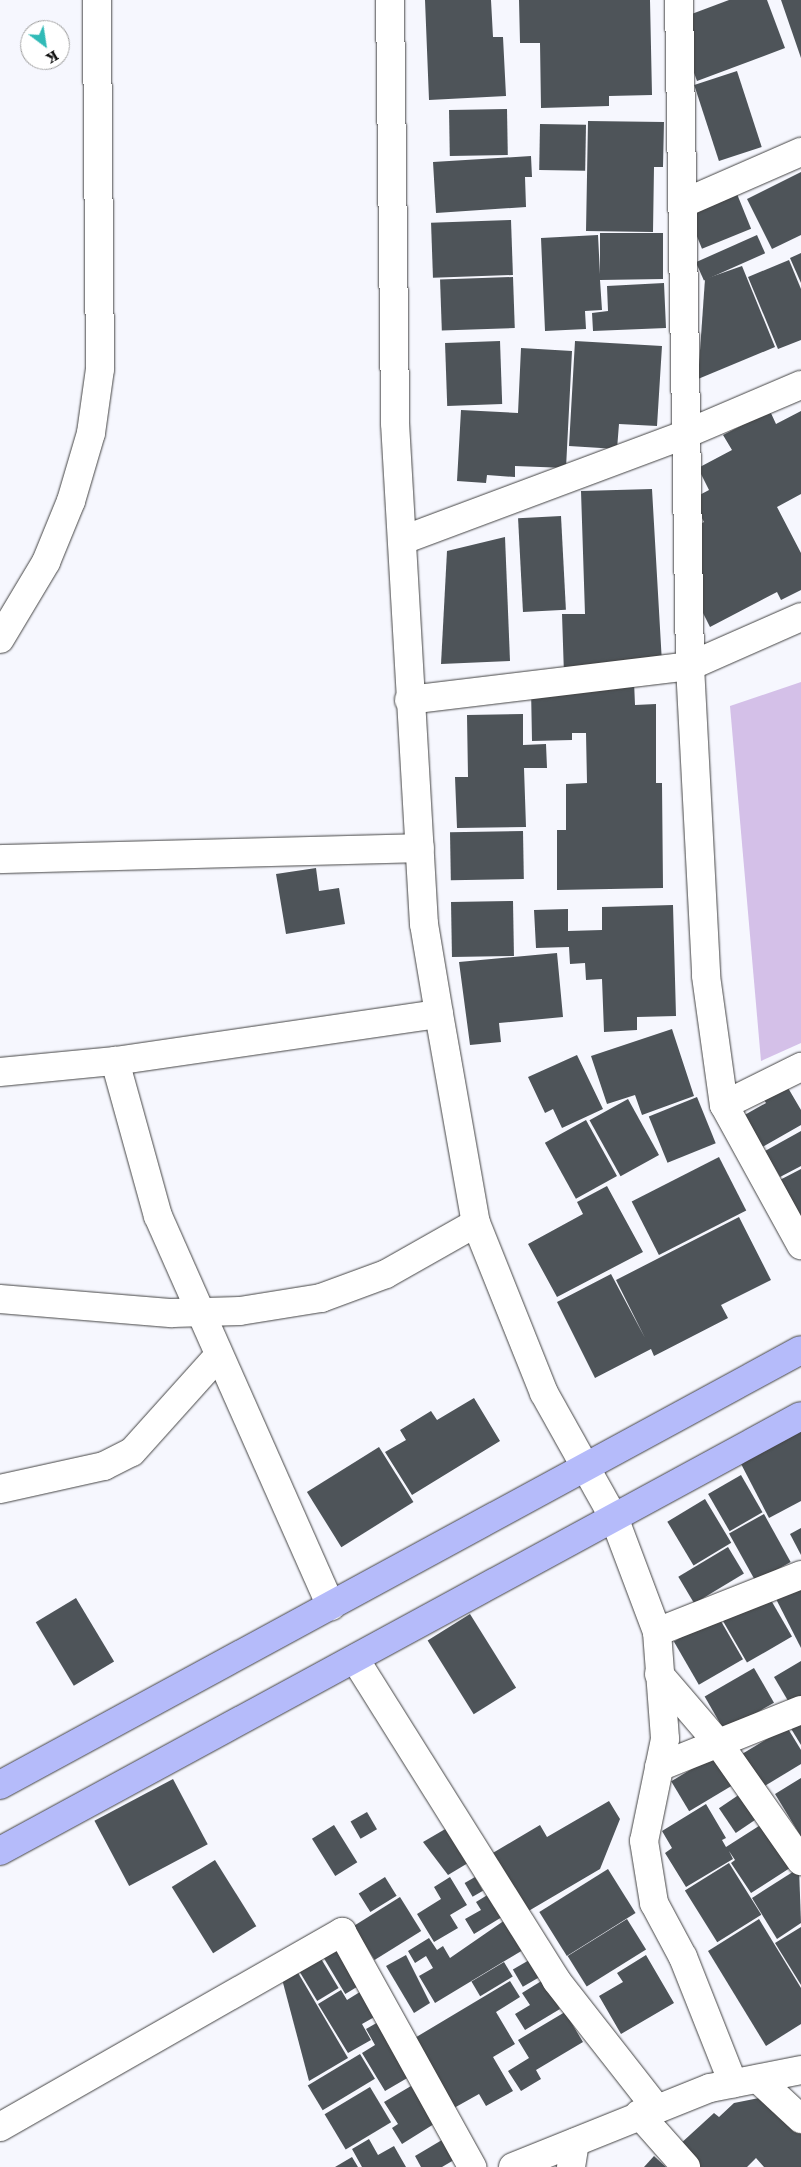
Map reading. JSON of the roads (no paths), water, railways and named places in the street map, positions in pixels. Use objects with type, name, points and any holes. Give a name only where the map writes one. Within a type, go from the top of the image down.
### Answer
[{"type":"main road","points":[[0,1785],[801,1350]]},
{"type":"main road","points":[[0,1851],[615,1520],[801,1416]]},
{"type":"street","points":[[0,639],[46,562],[71,502],[91,433],[100,370],[98,0]]},
{"type":"street","points":[[390,0],[395,424],[403,540],[409,700],[424,924],[476,1223],[544,1393],[587,1466],[615,1520],[657,1632],[665,1739],[644,1841],[654,1903],[746,2081],[801,2119]]},
{"type":"street","points":[[679,0],[684,203],[690,666],[706,976],[724,1105],[801,1246]]},
{"type":"street","points":[[684,203],[801,152]]},
{"type":"street","points":[[403,540],[686,434],[801,385]]},
{"type":"street","points":[[409,700],[690,666],[801,617]]},
{"type":"street","points":[[0,859],[420,848]]},
{"type":"street","points":[[0,1072],[115,1062],[439,1014]]},
{"type":"street","points":[[115,1062],[158,1216],[218,1356],[331,1606]]},
{"type":"street","points":[[724,1105],[801,1067]]},
{"type":"street","points":[[0,1299],[199,1312],[240,1311],[321,1298],[386,1274],[476,1223]]},
{"type":"street","points":[[0,1490],[104,1466],[132,1452],[218,1356]]},
{"type":"street","points":[[657,1632],[801,1575]]},
{"type":"street","points":[[356,1659],[556,1980],[686,2167]]},
{"type":"street","points":[[659,1674],[719,1744],[801,1861]]},
{"type":"street","points":[[659,1767],[801,1710]]},
{"type":"street","points":[[0,2127],[342,1932],[472,2167]]},
{"type":"street","points":[[513,2167],[573,2155],[648,2112],[710,2088],[801,2070]]}]
